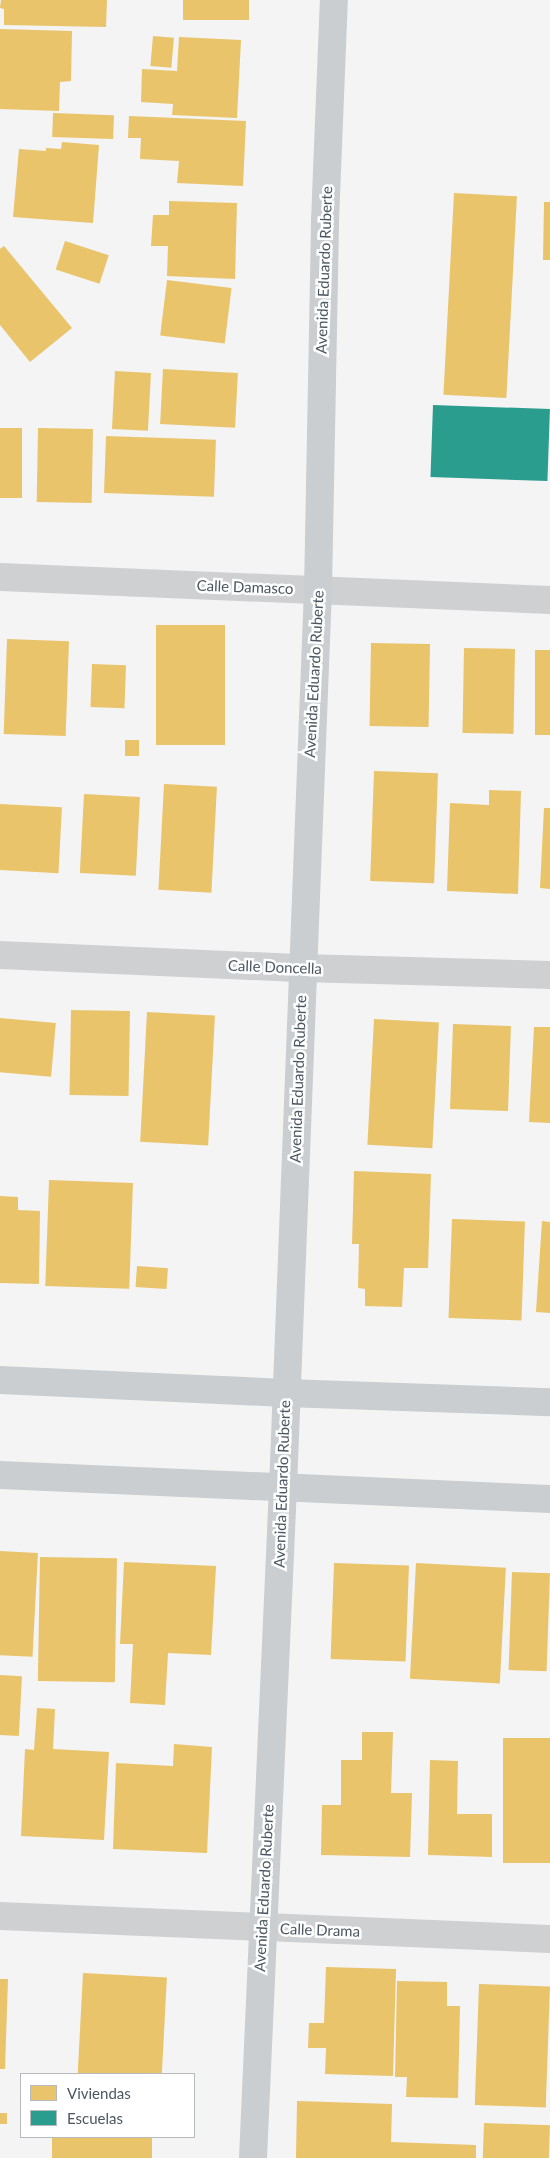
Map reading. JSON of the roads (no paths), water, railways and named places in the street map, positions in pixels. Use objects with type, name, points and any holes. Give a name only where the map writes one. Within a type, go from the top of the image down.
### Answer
[{"type":"main road","name":"Avenida Eduardo Ruberte","points":[[253,2158],[283,1488],[318,590],[325,221],[334,0]]},
{"type":"main road","points":[[0,1380],[286,1393],[550,1402]]},
{"type":"main road","points":[[0,1474],[550,1499]]},
{"type":"street","name":"Calle Damasco","points":[[0,577],[550,600]]},
{"type":"street","name":"Calle Doncella","points":[[0,955],[302,968],[550,975]]},
{"type":"street","name":"Calle Drama","points":[[0,1916],[550,1939]]}]
